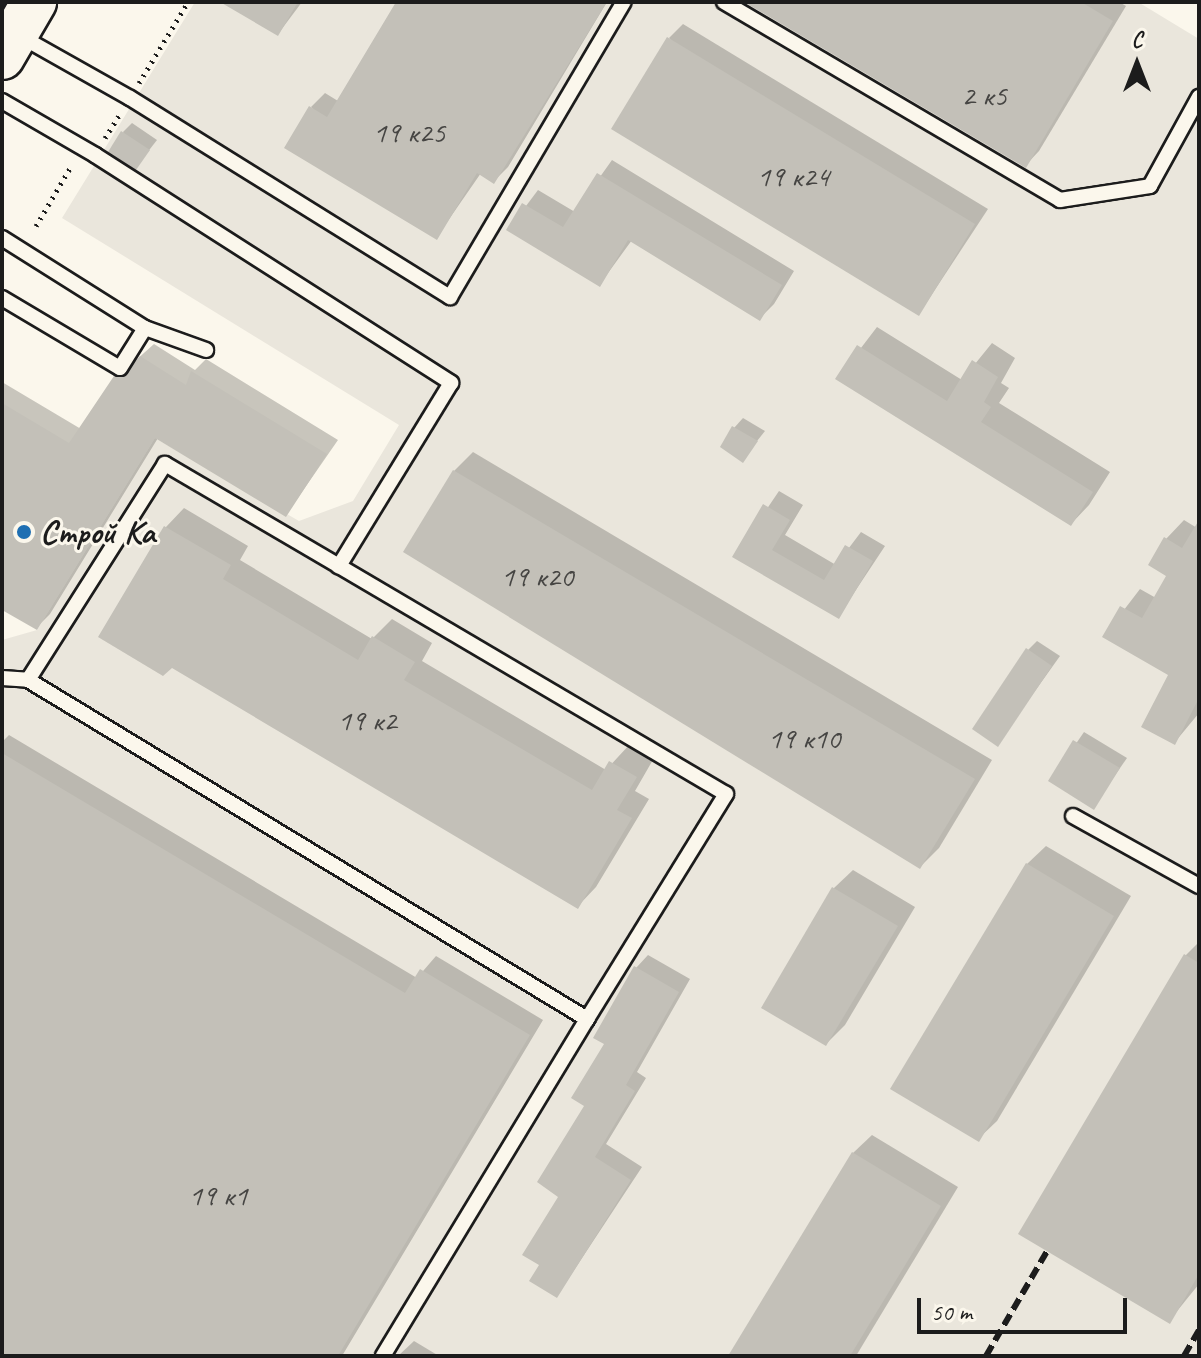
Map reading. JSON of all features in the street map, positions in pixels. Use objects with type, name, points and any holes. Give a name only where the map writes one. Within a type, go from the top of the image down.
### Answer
[{"type":"lane","points":[[17,31],[450,297],[624,2]]},
{"type":"lane","points":[[724,2],[1060,200],[1150,186],[1199,97]]},
{"type":"lane","points":[[2,101],[95,155],[451,383],[339,566]]},
{"type":"lane","points":[[2,238],[145,328],[206,350]]},
{"type":"lane","points":[[2,298],[120,368],[145,328]]},
{"type":"lane","points":[[28,680],[165,464],[726,794],[383,1356]]},
{"type":"lane","points":[[2,678],[28,680],[587,1019]]},
{"type":"lane","points":[[1073,816],[1199,886]]},
{"type":"path","points":[[36,226],[74,162]]},
{"type":"shaded area","points":[[195,2],[1138,2],[1199,39],[1199,1356],[2,1356],[2,640],[37,630],[155,438],[299,521],[353,501],[399,425],[62,218]]},
{"type":"building","points":[[220,2],[298,2],[278,36]]},
{"type":"building","points":[[396,2],[607,2],[494,184],[477,173],[437,240],[284,148],[309,106],[327,117]]},
{"type":"building","points":[[744,2],[1081,2],[1113,21],[1026,168]]},
{"type":"building","points":[[667,37],[975,224],[919,316],[611,129]]},
{"type":"building","points":[[121,131],[150,150],[136,170],[108,152]]},
{"type":"building","points":[[597,173],[782,285],[760,321],[628,240],[600,287],[506,230],[522,203],[563,227]]},
{"type":"building","points":[[857,345],[947,401],[972,360],[998,377],[984,402],[991,407],[981,422],[1093,492],[1071,526],[835,379]]},
{"type":"building","points":[[140,356],[186,385],[191,371],[327,454],[286,517],[155,438],[37,630],[2,610],[2,403],[69,443],[114,376],[125,376]]},
{"type":"building","points":[[732,426],[758,441],[743,463],[720,447]]},
{"type":"building","points":[[453,470],[975,779],[920,869],[403,552]]},
{"type":"building","points":[[763,504],[790,520],[772,550],[824,580],[845,545],[873,561],[839,619],[732,557]]},
{"type":"building","points":[[1199,520],[1199,698],[1175,745],[1141,727],[1168,675],[1102,637],[1120,606],[1142,618],[1166,576],[1148,565],[1164,537],[1182,548]]},
{"type":"building","points":[[164,526],[231,565],[223,579],[358,660],[372,636],[415,662],[404,680],[592,790],[609,761],[637,777],[617,810],[632,818],[578,909],[172,668],[163,676],[98,637]]},
{"type":"building","points":[[1026,648],[1052,666],[998,747],[972,729]]},
{"type":"building","points":[[1073,740],[1120,768],[1094,810],[1048,781]]},
{"type":"building","points":[[2,753],[405,993],[420,969],[530,1035],[338,1356],[2,1356]]},
{"type":"building","points":[[1026,863],[1114,916],[979,1142],[890,1089]]},
{"type":"building","points":[[832,887],[898,926],[826,1046],[761,1008]]},
{"type":"building","points":[[1184,954],[1199,963],[1199,1274],[1170,1324],[1018,1234]]},
{"type":"building","points":[[634,966],[679,992],[626,1085],[635,1091],[595,1157],[631,1180],[557,1298],[529,1281],[539,1265],[522,1255],[558,1197],[537,1182],[584,1106],[571,1098],[604,1044],[593,1038]]},
{"type":"building","points":[[852,1152],[941,1206],[850,1356],[728,1356]]},
{"type":"railway","points":[[986,1356],[1047,1251]]},
{"type":"railway","points":[[1184,1356],[1199,1330]]},
{"type":"place","name":"Строй Ка","points":[[24,532]]}]
